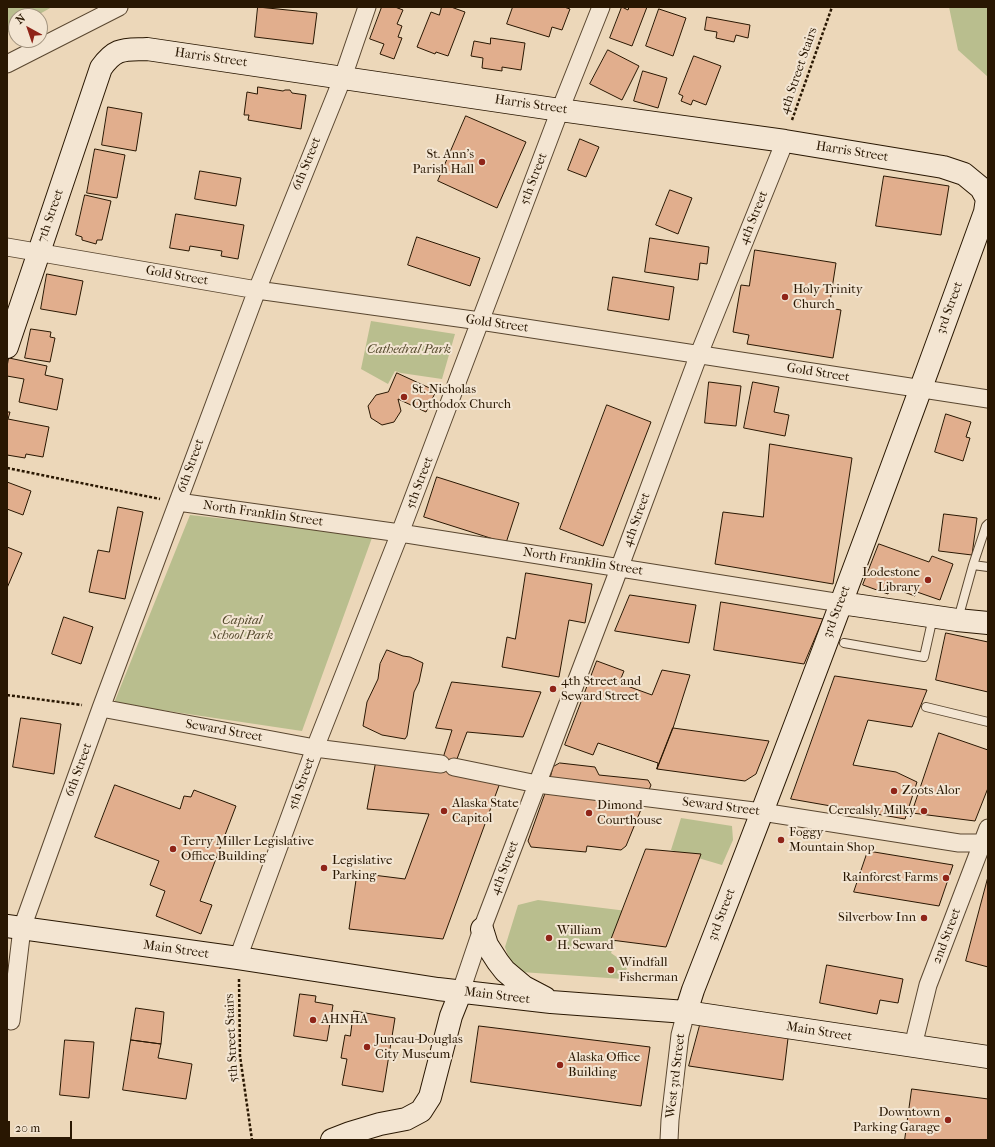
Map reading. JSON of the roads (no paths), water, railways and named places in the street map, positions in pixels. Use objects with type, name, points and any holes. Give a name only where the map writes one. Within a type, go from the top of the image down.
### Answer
[{"type":"street","points":[[7,64],[119,7]]},
{"type":"street","name":"6th Street","points":[[11,1021],[14,927],[101,708],[257,290],[342,77],[367,7]]},
{"type":"street","name":"5th Street","points":[[238,958],[315,748],[400,533],[560,110],[601,7]]},
{"type":"street","name":"Harris Street","points":[[96,86],[102,68],[108,58],[121,50],[147,49],[560,110],[785,141],[943,167],[964,174],[981,188]]},
{"type":"street","name":"7th Street","points":[[7,347],[96,86]]},
{"type":"street","name":"4th Street","points":[[461,991],[482,928],[620,568],[699,354],[785,141]]},
{"type":"street","name":"3rd Street","points":[[686,1012],[693,990],[762,812],[921,389],[985,212],[987,200],[981,188]]},
{"type":"street","name":"Gold Street","points":[[7,248],[39,252],[257,290],[480,321],[988,399]]},
{"type":"street","name":"North Franklin Street","points":[[178,502],[400,533],[841,603],[957,620],[988,623]]},
{"type":"street","name":"Seward Street","points":[[101,708],[315,748],[447,766],[537,784],[762,812],[959,843],[986,838]]},
{"type":"street","name":"2nd Street","points":[[913,1046],[928,985],[986,838]]},
{"type":"street","name":"Main Street","points":[[14,927],[238,958],[438,989],[551,1002],[686,1012],[988,1057]]},
{"type":"street","points":[[482,928],[487,945],[505,971],[524,987],[551,1002]]},
{"type":"street","points":[[332,1140],[380,1124],[406,1120],[421,1111],[430,1097],[451,1016],[461,991]]},
{"type":"street","name":"West 3rd Street","points":[[669,1140],[680,1035],[686,1012]]},
{"type":"lane","points":[[957,620],[986,526],[988,524]]},
{"type":"lane","points":[[974,565],[988,567]]},
{"type":"lane","points":[[844,642],[924,657],[933,616]]},
{"type":"lane","points":[[926,707],[988,722]]},
{"type":"place","name":"St. Ann's Parish Hall","points":[[482,162]]},
{"type":"place","name":"Holy Trinity Church","points":[[785,297]]},
{"type":"place","name":"St. Nicholas Orthodox Church","points":[[404,397]]},
{"type":"place","name":"Lodestone Library","points":[[928,580]]},
{"type":"place","name":"4th Street and Seward Street","points":[[553,689]]},
{"type":"place","name":"Zoots Alor","points":[[894,791]]},
{"type":"place","name":"Alaska State Capitol","points":[[444,811]]},
{"type":"place","name":"Cerealsly Milky","points":[[924,811]]},
{"type":"place","name":"Dimond Courthouse","points":[[589,813]]},
{"type":"place","name":"Foggy Mountain Shop","points":[[781,840]]},
{"type":"place","name":"Terry Miller Legislative Office Building","points":[[173,849]]},
{"type":"place","name":"Legislative Parking","points":[[324,868]]},
{"type":"place","name":"Rainforest Farms","points":[[946,878]]},
{"type":"place","name":"Silverbow Inn","points":[[924,918]]},
{"type":"place","name":"William H. Seward","points":[[549,938]]},
{"type":"place","name":"Windfall Fisherman","points":[[611,970]]},
{"type":"place","name":"AHNHA","points":[[313,1020]]},
{"type":"place","name":"Juneau-Douglas City Museum","points":[[367,1047]]},
{"type":"place","name":"Alaska Office Building","points":[[560,1065]]},
{"type":"place","name":"Downtown Parking Garage","points":[[948,1120]]},
{"type":"park label","name":"Cathedral Park","points":[[409,350]]},
{"type":"park label","name":"Capital School Park","points":[[242,628]]}]
